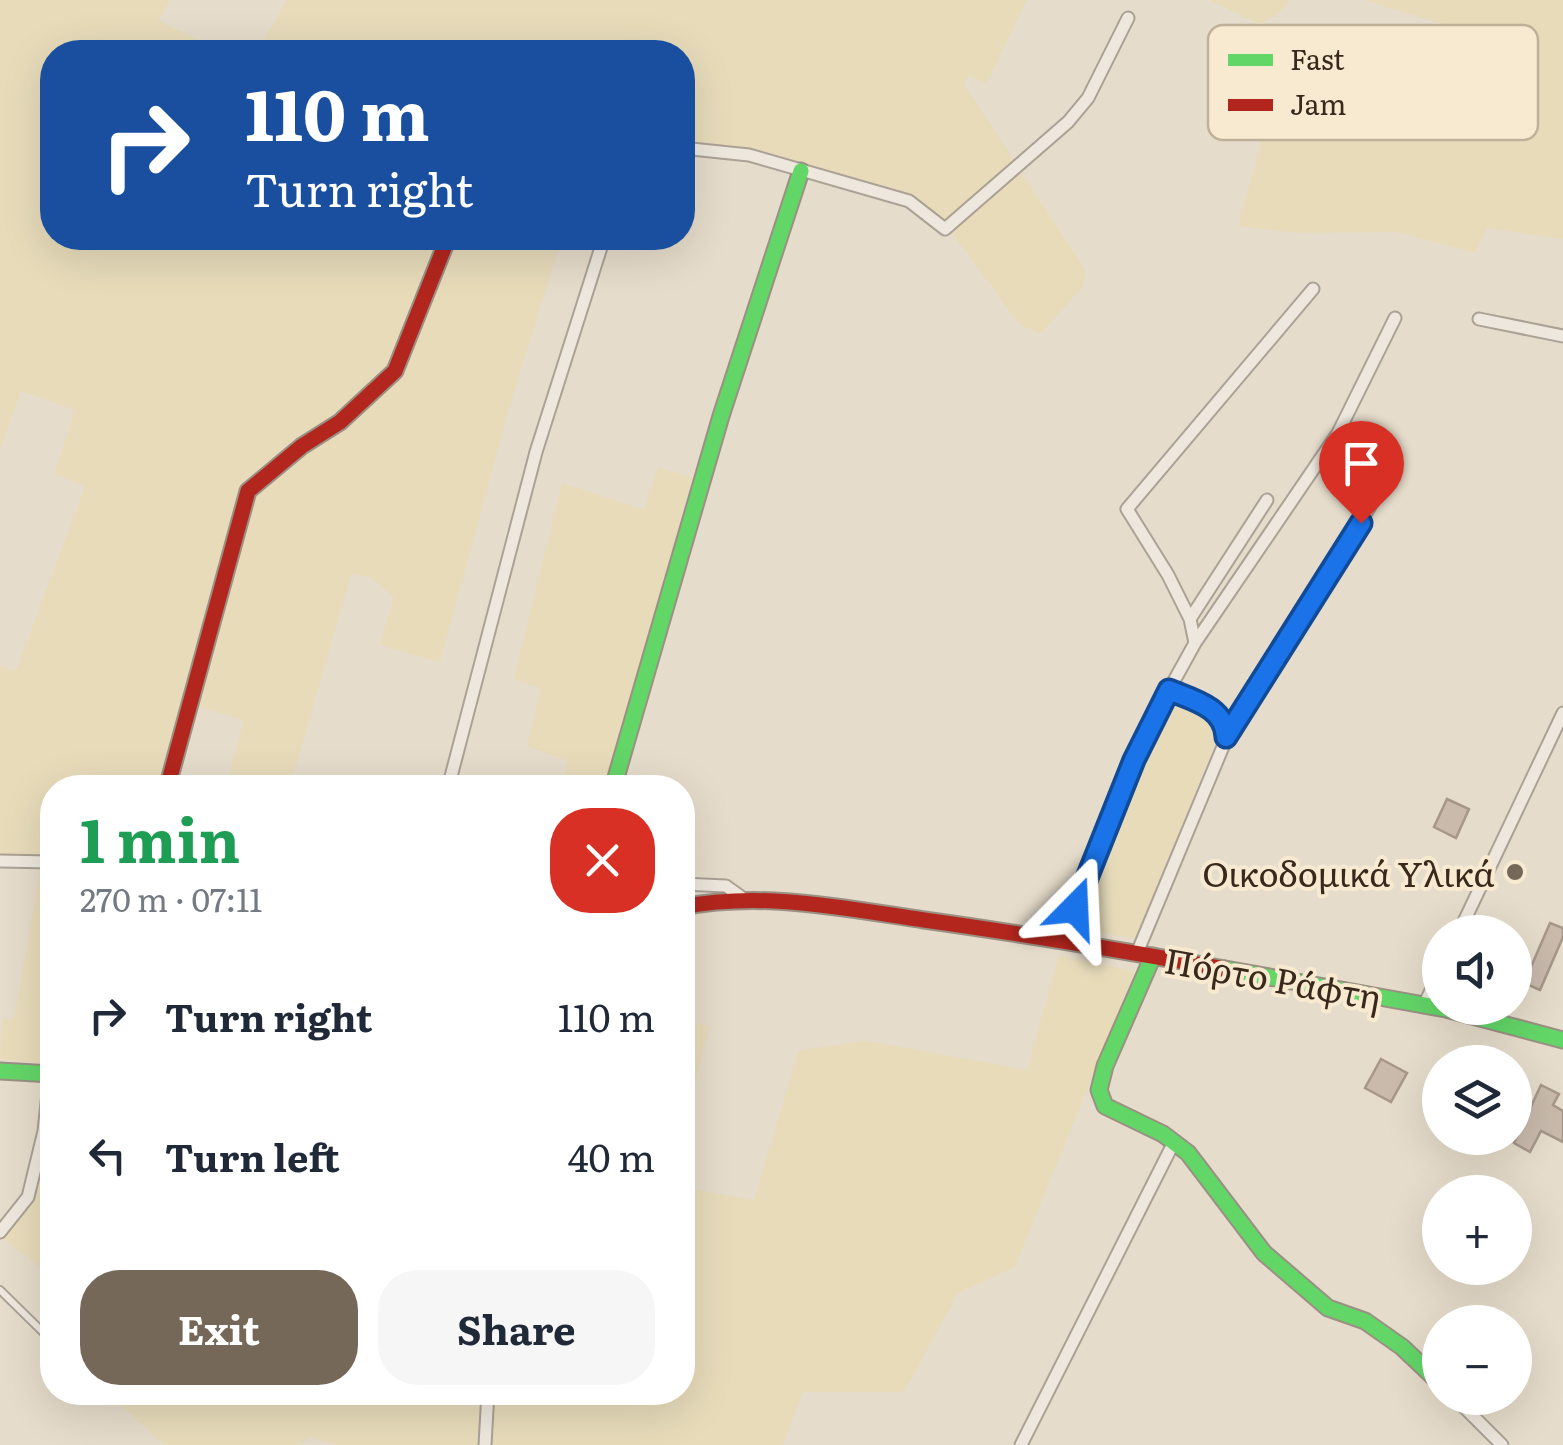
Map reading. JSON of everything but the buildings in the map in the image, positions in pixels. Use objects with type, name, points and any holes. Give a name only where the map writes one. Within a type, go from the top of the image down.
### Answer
[{"type":"street","points":[[695,149],[731,152],[909,201],[946,229],[1068,122],[1088,98],[1128,18]]},
{"type":"street","points":[[617,775],[721,416],[801,171]]},
{"type":"street","points":[[172,775],[248,491],[302,446],[340,422],[395,371],[443,250]]},
{"type":"street","points":[[451,775],[536,452],[600,250]]},
{"type":"street","points":[[1195,643],[1190,619],[1128,509],[1314,289]]},
{"type":"street","points":[[1063,940],[1124,783],[1169,690],[1195,643],[1338,433],[1395,318]]},
{"type":"street","points":[[1479,320],[1563,336]]},
{"type":"street","points":[[1380,490],[1226,737],[1099,1090],[1104,1106],[1174,1142],[1211,1180],[1264,1253],[1306,1290],[1328,1308],[1365,1321],[1422,1366]]},
{"type":"street","points":[[1190,619],[1267,500]]},
{"type":"street","points":[[1169,690],[1219,714],[1226,724],[1226,737]]},
{"type":"street","points":[[1466,915],[1563,713]]},
{"type":"street","points":[[0,861],[40,862]]},
{"type":"street","points":[[695,885],[726,886],[744,899]]},
{"type":"street","name":"Πόρτο Ράφτη","points":[[695,905],[744,899],[796,901],[1063,940],[1422,1005]]},
{"type":"street","name":"Πόρτο Ράφτη","points":[[1503,1025],[1563,1040]]},
{"type":"street","points":[[0,1070],[40,1073]]},
{"type":"street","points":[[1020,1445],[1174,1142]]},
{"type":"street","points":[[0,1232],[28,1197],[40,1148]]},
{"type":"street","points":[[485,1445],[487,1405]]},
{"type":"street","points":[[1471,1415],[1502,1445]]},
{"type":"lane","points":[[0,1290],[40,1329]]},
{"type":"shaded area","points":[[0,0],[170,0],[158,20],[197,40],[40,40],[40,250],[558,250],[512,398],[440,662],[380,645],[394,597],[370,577],[351,574],[293,775],[229,775],[244,720],[192,705],[248,482],[243,480],[165,775],[40,775],[40,857],[0,857],[0,666],[16,671],[85,486],[54,474],[75,410],[21,391],[0,450]]},
{"type":"shaded area","points":[[287,0],[1027,0],[986,84],[968,75],[964,84],[1086,271],[1083,286],[1041,334],[1019,324],[944,222],[912,198],[712,143],[695,143],[695,40],[264,40]]},
{"type":"shaded area","points":[[1208,0],[1290,0],[1278,14],[1260,24]]},
{"type":"shaded area","points":[[1364,0],[1563,0],[1563,239],[1487,228],[1475,253],[1397,232],[1298,233],[1238,226],[1262,140],[1538,140],[1538,25],[1446,25]]},
{"type":"shaded area","points":[[658,467],[692,478],[608,775],[564,775],[568,761],[527,746],[541,689],[514,679],[562,483],[644,510]]},
{"type":"shaded area","points":[[1171,696],[1213,717],[1217,737],[1138,939],[1071,928],[1114,817]]},
{"type":"shaded area","points":[[40,873],[40,1063],[0,1059],[2,1019],[14,1019]]},
{"type":"shaded area","points":[[1059,956],[1135,971],[1015,1267],[958,1293],[904,1392],[803,1392],[783,1445],[335,1445],[311,1437],[299,1445],[164,1445],[121,1405],[695,1405],[695,1189],[754,1200],[799,1050],[868,1041],[1027,1070]]},
{"type":"shaded area","points":[[695,1023],[709,1026],[695,1085]]},
{"type":"shaded area","points":[[40,1157],[40,1267],[1,1236],[32,1200]]},
{"type":"traffic: fast","points":[[617,775],[721,416],[801,171]]},
{"type":"traffic: fast","points":[[1153,956],[1105,1066],[1099,1090],[1105,1106],[1163,1134],[1188,1153],[1264,1253],[1328,1308],[1365,1321],[1422,1366]]},
{"type":"traffic: fast","points":[[1225,969],[1446,1009],[1563,1040]]},
{"type":"traffic: fast","points":[[0,1071],[40,1073]]},
{"type":"traffic: jam","points":[[171,775],[248,491],[302,446],[340,422],[395,371],[443,250]]},
{"type":"traffic: jam","points":[[695,905],[773,901],[833,906],[1225,969]]},
{"type":"place","name":"Οικοδομικά Υλικά","points":[[1515,872]]},
{"type":"route","points":[[1075,908],[1134,760],[1169,690],[1219,714],[1226,724],[1226,737],[1361,523]]}]
